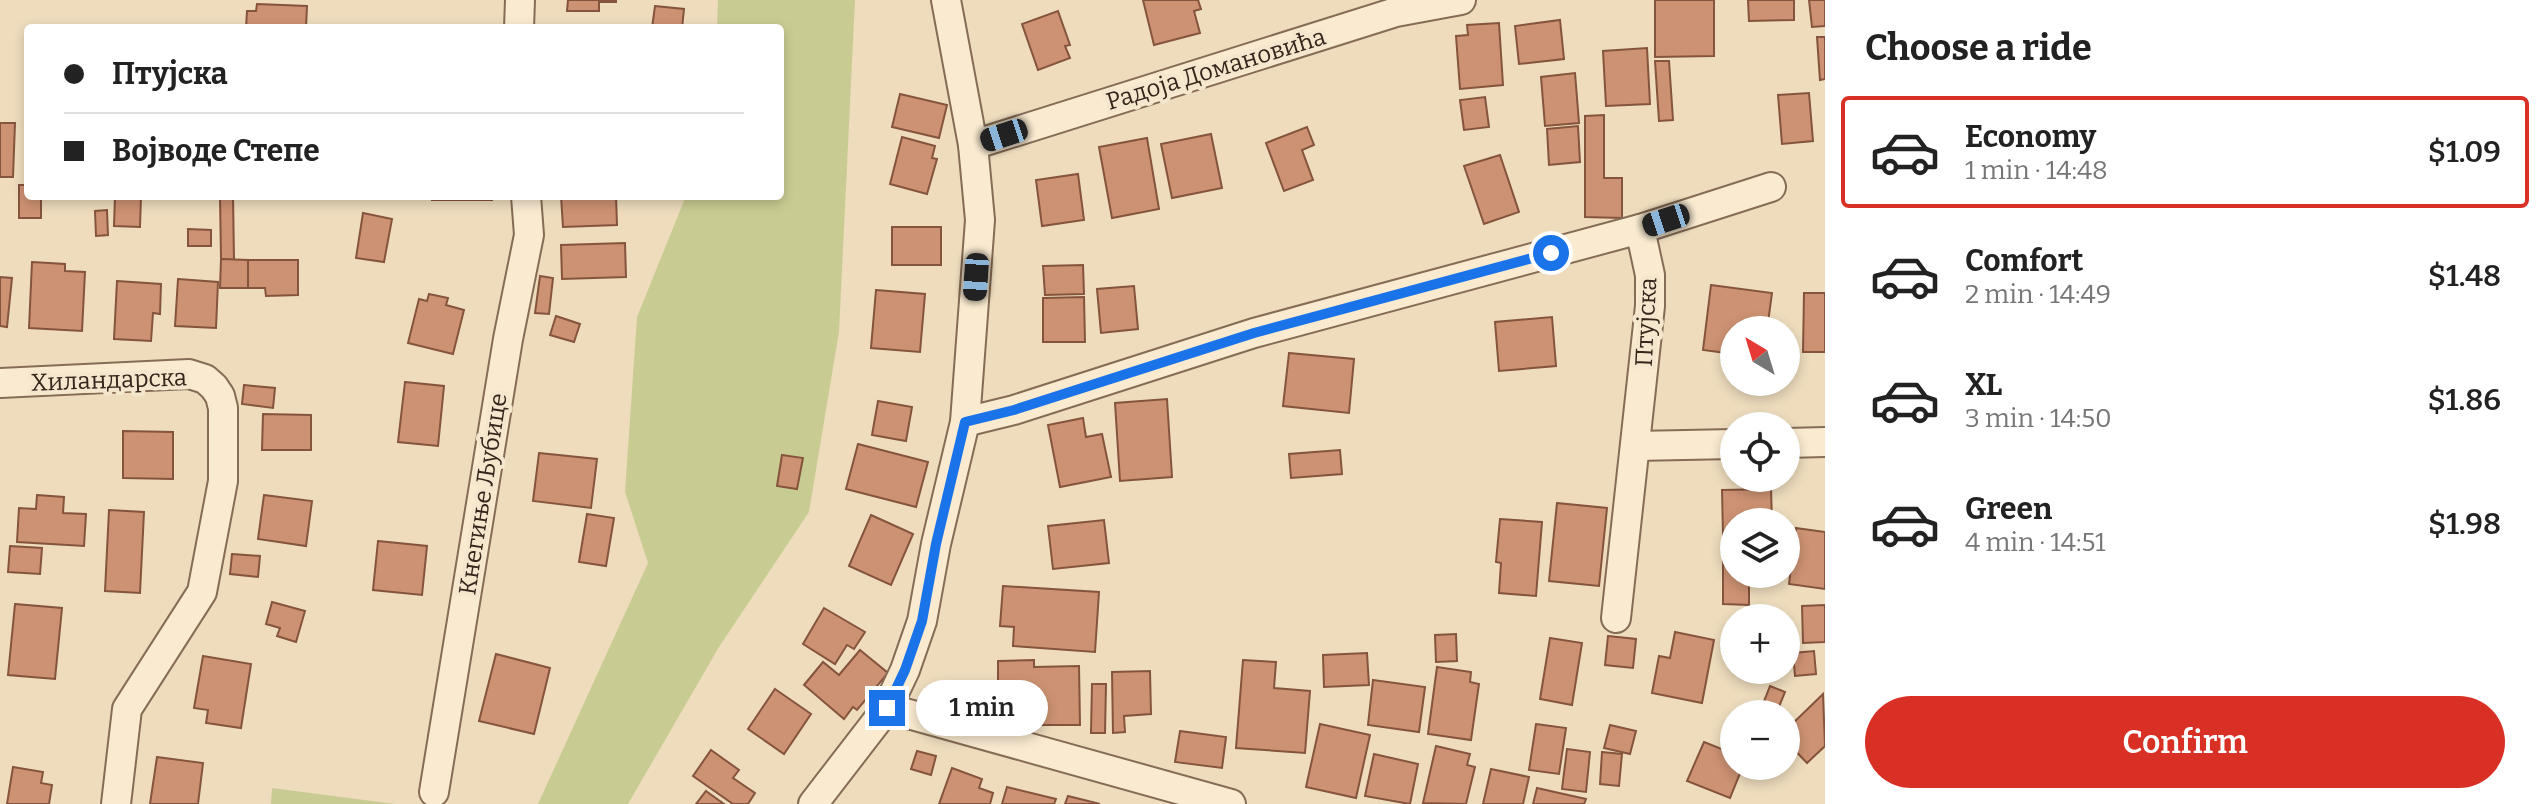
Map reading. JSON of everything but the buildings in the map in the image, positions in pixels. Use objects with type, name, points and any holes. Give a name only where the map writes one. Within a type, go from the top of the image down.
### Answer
[{"type":"street","points":[[519,24],[520,0]]},
{"type":"street","points":[[813,804],[887,708],[905,670],[922,621],[936,544],[965,422],[980,220],[973,145],[946,0]]},
{"type":"street","name":"Радоја Домановића","points":[[973,145],[1396,12],[1461,0]]},
{"type":"street","points":[[965,422],[1014,410],[1254,333],[1640,229],[1771,187]]},
{"type":"street","name":"Кнегиње Љубице","points":[[434,792],[508,339],[529,235],[526,200]]},
{"type":"street","name":"Птујска","points":[[1616,618],[1650,306],[1650,275],[1640,229]]},
{"type":"street","name":"Хиландарска","points":[[0,383],[189,374],[205,379],[214,387],[223,408],[223,481],[202,592],[127,709],[116,804]]},
{"type":"street","points":[[1800,443],[1825,442]]},
{"type":"street","points":[[1635,446],[1720,444]]},
{"type":"street","points":[[887,708],[1231,804]]},
{"type":"green space","points":[[718,0],[855,0],[839,332],[809,512],[719,647],[628,804],[538,804],[648,563],[625,492],[637,317],[684,200],[784,200],[784,24],[717,24]]},
{"type":"green space","points":[[272,788],[395,804],[271,804]]},
{"type":"route","points":[[887,708],[905,670],[922,621],[936,544],[965,422],[1014,410],[1254,333],[1551,253]]}]
